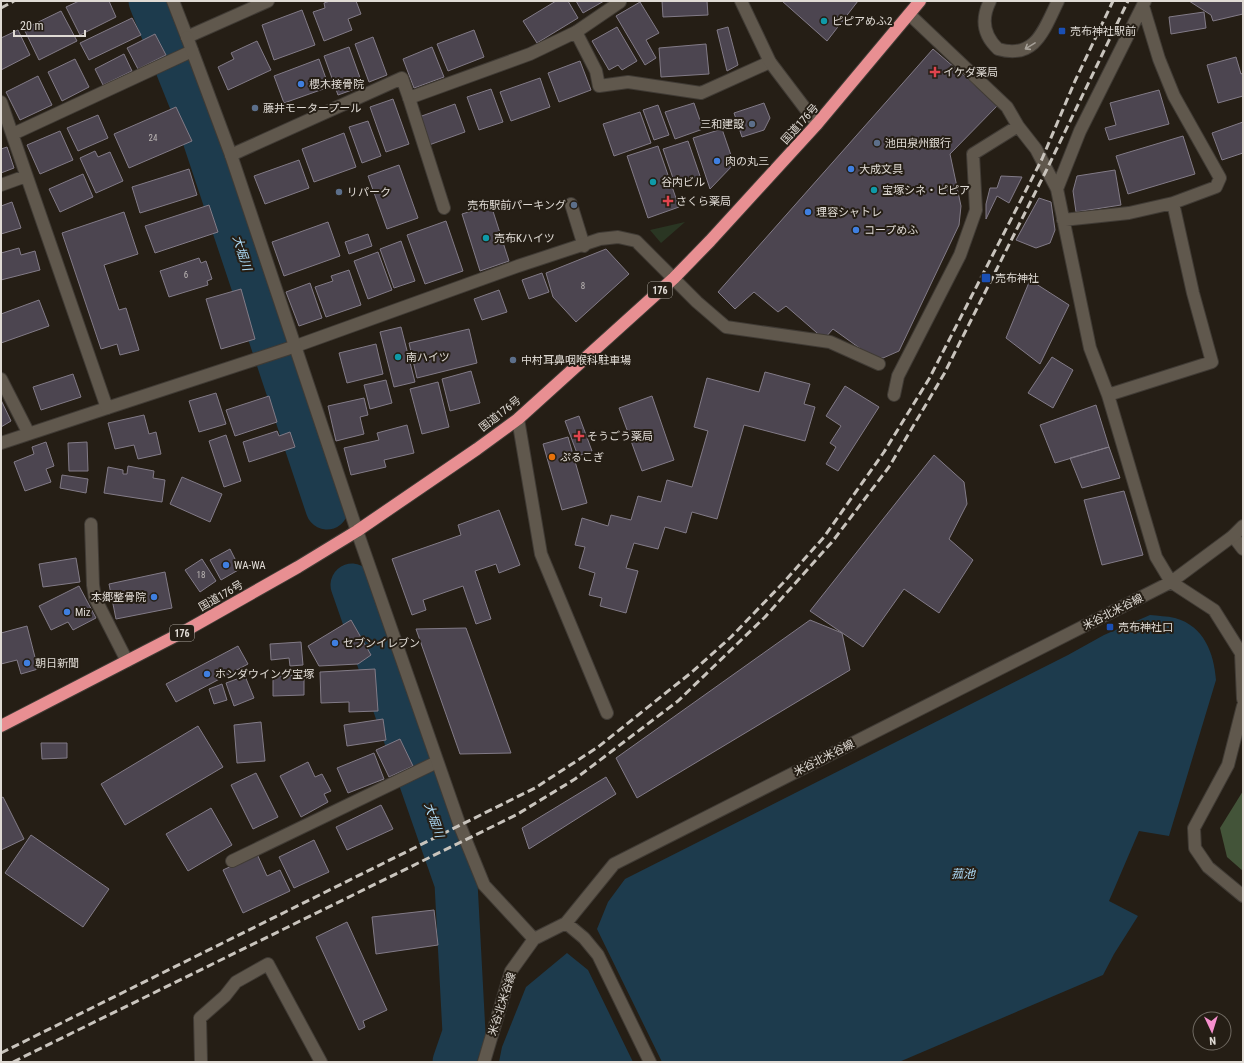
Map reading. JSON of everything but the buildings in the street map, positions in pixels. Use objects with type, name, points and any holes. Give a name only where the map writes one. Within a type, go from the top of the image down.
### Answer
[{"type":"highway","name":"国道176号","points":[[1,726],[127,662],[285,575],[357,531],[478,449],[518,418],[674,278],[710,241],[817,124],[910,15],[920,1]]},
{"type":"street","points":[[173,1],[231,155],[357,531],[460,826],[484,885],[534,939]]},
{"type":"street","points":[[187,37],[268,1]]},
{"type":"street","points":[[741,1],[770,62],[817,124]]},
{"type":"street","points":[[990,1],[985,16],[986,34],[998,49],[1019,52],[1034,44],[1058,1]]},
{"type":"street","points":[[408,98],[530,54],[576,32],[620,2]]},
{"type":"street","points":[[1057,189],[1080,131],[1144,3]]},
{"type":"street","points":[[1063,220],[1129,213],[1173,204],[1216,187],[1220,178],[1174,96],[1159,59],[1144,3]]},
{"type":"street","points":[[910,15],[1007,107],[1018,126],[1036,149],[1057,189],[1090,348],[1108,395],[1156,557],[1171,582],[1214,610],[1241,653],[1243,699]]},
{"type":"street","points":[[576,32],[596,71],[599,86],[628,82],[701,93],[770,62]]},
{"type":"street","points":[[13,134],[192,51]]},
{"type":"street","points":[[231,155],[402,78],[444,208]]},
{"type":"street","points":[[1,102],[107,408]]},
{"type":"street","points":[[894,395],[898,376],[960,255],[976,210],[973,154],[1018,126]]},
{"type":"street","points":[[1,185],[26,176]]},
{"type":"street","points":[[570,204],[584,246]]},
{"type":"street","points":[[1108,395],[1212,362],[1193,293],[1173,204]]},
{"type":"street","points":[[1,443],[296,346],[518,266],[584,246],[600,239],[618,237],[636,241],[697,302],[726,327],[830,342],[878,364]]},
{"type":"street","points":[[1,379],[29,434]]},
{"type":"street","points":[[518,418],[541,554],[607,713]]},
{"type":"street","points":[[91,524],[92,585],[95,598],[127,662]]},
{"type":"street","name":"米谷北米谷線","points":[[484,1062],[511,971],[534,939],[566,923],[614,864],[1171,582],[1233,536],[1243,526]]},
{"type":"street","points":[[1233,536],[1243,549]]},
{"type":"street","points":[[1243,706],[1228,765],[1194,828],[1195,848],[1208,867],[1243,896]]},
{"type":"street","points":[[232,861],[437,762]]},
{"type":"street","points":[[566,923],[584,938],[598,955],[650,1062]]},
{"type":"street","points":[[201,1062],[200,1018],[224,996],[236,982],[268,964],[321,1062]]},
{"type":"green space","points":[[685,222],[661,243],[650,230]]},
{"type":"green space","points":[[1243,791],[1243,871],[1227,857],[1220,828]]},
{"type":"water","name":"菰池","points":[[1150,615],[1175,618],[1193,627],[1206,642],[1210,651],[1216,680],[1169,836],[1139,831],[1109,901],[1138,916],[1114,954],[1103,975],[899,1062],[662,1062],[597,929],[608,902],[625,879],[1068,655],[1104,635]]},
{"type":"water","points":[[567,953],[588,970],[633,1062],[499,1062],[502,1047],[526,987]]},
{"type":"waterway","name":"大堀川","points":[[150,1],[197,118],[327,508]]},
{"type":"waterway","name":"大堀川","points":[[352,585],[456,883],[464,1033],[454,1062]]},
{"type":"railway","points":[[1,8],[14,1]]},
{"type":"railway","points":[[1,1053],[535,788],[598,747],[692,672],[731,637],[783,583],[824,537],[884,452],[929,379],[1042,159],[1075,81],[1113,1]]},
{"type":"railway","points":[[13,1062],[516,815],[575,779],[678,701],[765,617],[832,542],[889,467],[944,374],[1047,169],[1128,1]]},
{"type":"place","name":"ピピアめふ2","points":[[824,21]]},
{"type":"place","name":"売布神社駅前","points":[[1062,31]]},
{"type":"place","name":"イケダ薬局","points":[[935,72]]},
{"type":"place","name":"櫻木接骨院","points":[[301,84]]},
{"type":"place","name":"藤井モータープール","points":[[255,108]]},
{"type":"place","name":"三和建設","points":[[752,124]]},
{"type":"place","name":"池田泉州銀行","points":[[877,143]]},
{"type":"place","name":"肉の丸三","points":[[717,161]]},
{"type":"place","name":"大成文具","points":[[851,169]]},
{"type":"place","name":"谷内ビル","points":[[653,182]]},
{"type":"place","name":"宝塚シネ・ピピア","points":[[874,190]]},
{"type":"place","name":"リパーク","points":[[339,192]]},
{"type":"place","name":"さくら薬局","points":[[668,201]]},
{"type":"place","name":"売布駅前パーキング","points":[[574,205]]},
{"type":"place","name":"理容シャトレ","points":[[808,212]]},
{"type":"place","name":"コープめふ","points":[[856,230]]},
{"type":"place","name":"売布Kハイツ","points":[[486,238]]},
{"type":"place","name":"売布神社","points":[[986,278]]},
{"type":"place","name":"南ハイツ","points":[[398,357]]},
{"type":"place","name":"中村耳鼻咽喉科駐車場","points":[[513,360]]},
{"type":"place","name":"そうごう薬局","points":[[579,436]]},
{"type":"place","name":"ぷるこぎ","points":[[552,457]]},
{"type":"place","name":"WA-WA","points":[[226,565]]},
{"type":"place","name":"本郷整骨院","points":[[154,597]]},
{"type":"place","name":"Miz","points":[[67,612]]},
{"type":"place","name":"売布神社口","points":[[1110,627]]},
{"type":"place","name":"セブンイレブン","points":[[335,643]]},
{"type":"place","name":"朝日新聞","points":[[27,663]]},
{"type":"place","name":"ホンダウイング宝塚","points":[[207,674]]}]
